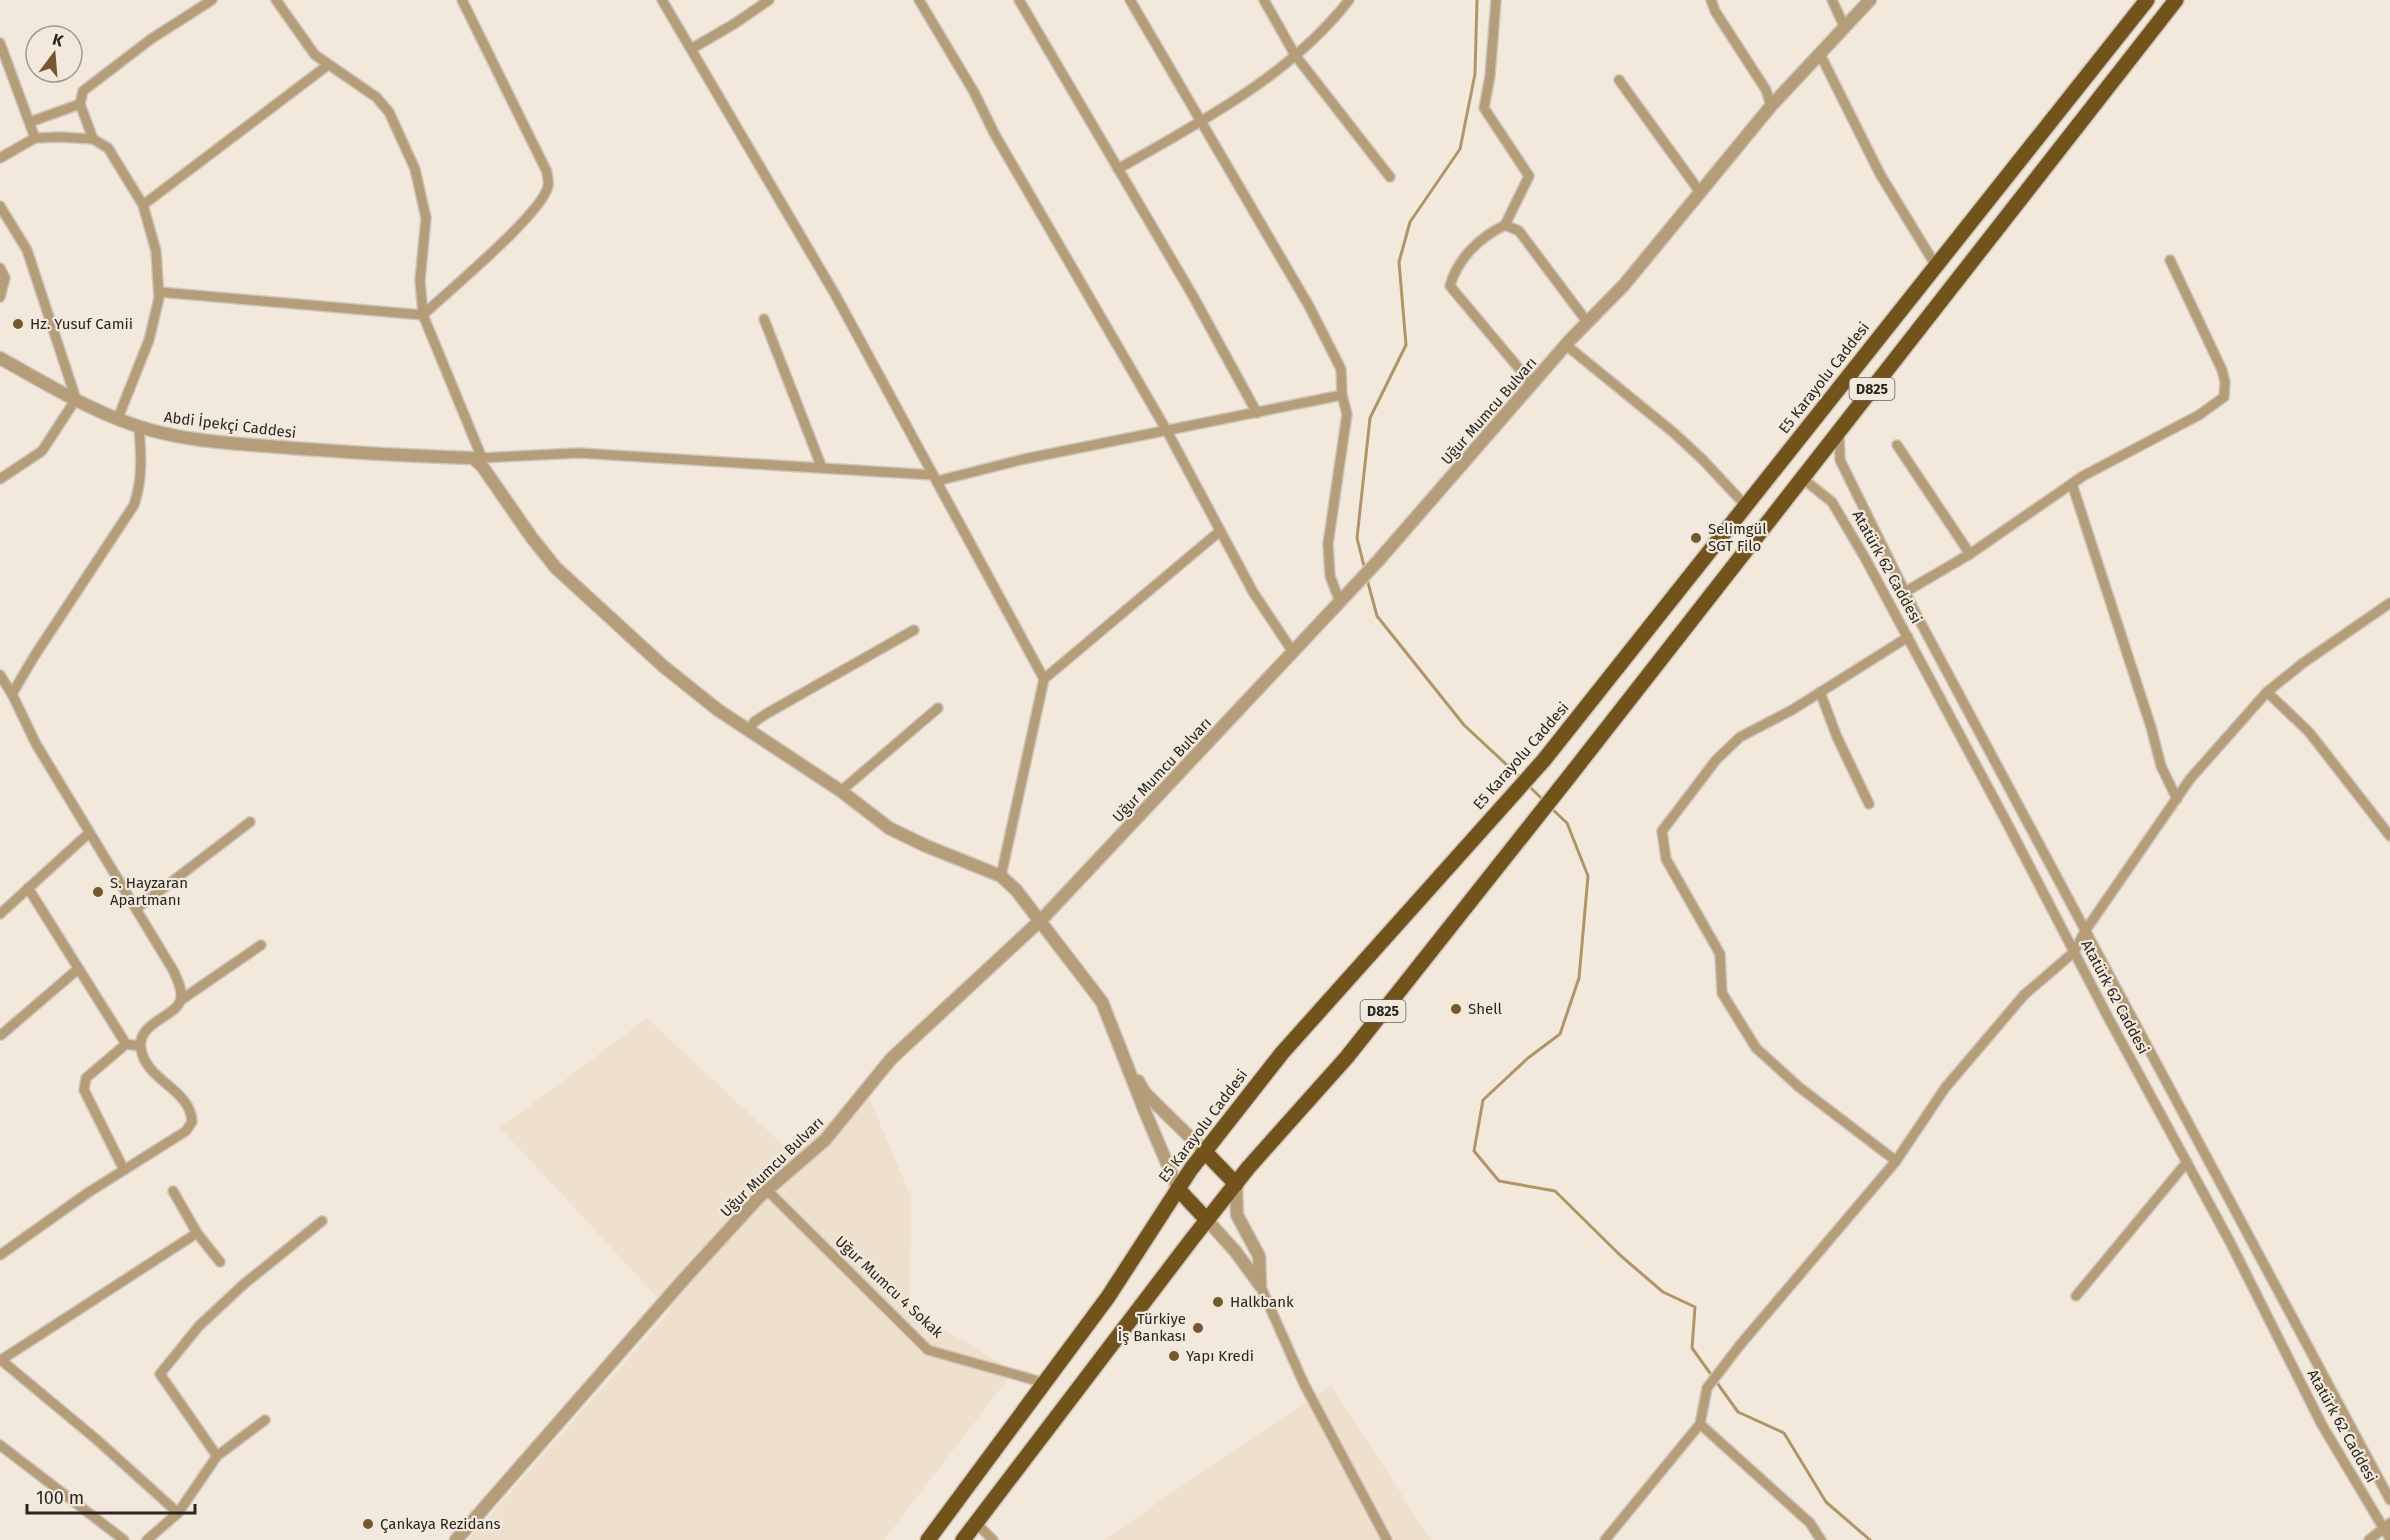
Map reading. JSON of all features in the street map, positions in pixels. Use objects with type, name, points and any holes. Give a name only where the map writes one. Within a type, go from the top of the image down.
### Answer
[{"type":"highway","name":"E5 Karayolu Caddesi","points":[[928,1540],[1108,1298],[1178,1189],[1282,1053],[1544,760],[2148,0]]},
{"type":"highway","name":"D825","points":[[963,1540],[1236,1184],[1347,1057],[2176,0]]},
{"type":"highway","points":[[1205,1152],[1236,1184]]},
{"type":"highway","points":[[1178,1189],[1208,1220]]},
{"type":"street","points":[[93,139],[80,104],[83,91],[151,39],[212,0]]},
{"type":"street","points":[[276,0],[315,55],[376,97],[388,112],[415,169],[426,218],[420,280],[423,315],[478,458],[532,538],[556,568],[663,666],[749,732],[841,791],[890,828],[926,846],[1000,876],[1016,890],[1102,1002],[1178,1189]]},
{"type":"street","points":[[159,292],[423,315],[519,227],[545,193],[548,184],[547,172],[462,0]]},
{"type":"street","points":[[662,0],[836,296],[1044,679]]},
{"type":"street","points":[[691,49],[769,0]]},
{"type":"street","points":[[919,0],[974,92],[993,133],[1167,431],[1253,592],[1293,652]]},
{"type":"street","points":[[1019,0],[1257,413]]},
{"type":"street","points":[[1130,0],[1309,306],[1341,369],[1342,395],[1347,414],[1328,544],[1330,576],[1340,602]]},
{"type":"street","points":[[1264,0],[1295,55],[1390,177]]},
{"type":"street","points":[[1118,169],[1200,122],[1275,73],[1334,19],[1349,0]]},
{"type":"street","points":[[1497,0],[1490,76],[1484,108],[1529,176],[1505,225],[1489,232],[1467,254],[1453,273],[1450,286],[1532,384]]},
{"type":"street","points":[[1710,0],[1766,90],[1771,106]]},
{"type":"street","points":[[1832,0],[1845,28]]},
{"type":"street","name":"Uğur Mumcu Bulvarı","points":[[456,1540],[684,1279],[767,1190],[825,1140],[891,1059],[953,999],[1040,921],[1378,561],[1566,345],[1624,285],[1771,106],[1870,0]]},
{"type":"street","points":[[0,43],[35,138]]},
{"type":"street","points":[[1820,54],[1880,174],[1936,266]]},
{"type":"street","points":[[143,205],[328,65]]},
{"type":"street","points":[[1619,81],[1700,192]]},
{"type":"street","points":[[30,122],[80,104]]},
{"type":"street","points":[[0,158],[35,138],[93,139],[108,148],[143,205],[156,251],[159,298],[149,340],[118,418]]},
{"type":"street","points":[[0,206],[27,250],[76,399],[42,451],[0,479]]},
{"type":"street","points":[[1505,225],[1519,231],[1588,322]]},
{"type":"street","points":[[1905,592],[1970,554],[2083,476],[2199,415],[2224,397],[2223,370],[2170,260]]},
{"type":"street","points":[[0,268],[5,278],[0,297]]},
{"type":"street","points":[[764,319],[822,468]]},
{"type":"street","points":[[1566,345],[1674,433],[1746,506]]},
{"type":"street","name":"Abdi İpekçi Caddesi","points":[[0,358],[76,399],[139,427],[167,435],[222,442],[396,456],[478,458]]},
{"type":"street","points":[[478,458],[579,453],[822,468],[935,478],[1342,395]]},
{"type":"street","points":[[12,694],[35,655],[134,505],[140,489],[141,475],[139,427]]},
{"type":"street","name":"Atatürk 62 Caddesi","points":[[1839,431],[1840,460],[1905,592],[2390,1500]]},
{"type":"street","points":[[1897,445],[1970,554]]},
{"type":"street","name":"Atatürk 62 Caddesi","points":[[1802,478],[1832,502],[1908,637],[2230,1242],[2322,1425],[2387,1526],[2390,1539]]},
{"type":"street","points":[[2072,484],[2151,727],[2161,766],[2176,799]]},
{"type":"street","points":[[1000,876],[1044,679],[1220,531]]},
{"type":"street","points":[[1605,1540],[1700,1424],[1707,1388],[1896,1161],[1945,1088],[2024,995],[2074,952],[2085,931],[2190,779],[2267,692],[2303,663],[2390,603]]},
{"type":"street","points":[[749,732],[754,722],[766,714],[914,630]]},
{"type":"street","points":[[1896,1161],[1799,1087],[1756,1048],[1722,993],[1720,954],[1666,859],[1662,831],[1716,760],[1740,737],[1820,692],[1908,637]]},
{"type":"street","points":[[0,675],[12,694],[36,744],[173,970],[181,989],[181,1000]]},
{"type":"street","points":[[1820,692],[1869,804]]},
{"type":"street","points":[[2267,692],[2309,732],[2390,836]]},
{"type":"street","points":[[841,791],[938,708]]},
{"type":"street","points":[[135,909],[250,822]]},
{"type":"street","points":[[0,914],[89,833]]},
{"type":"street","points":[[28,888],[126,1044]]},
{"type":"street","points":[[0,1255],[124,1170],[186,1131],[192,1122],[189,1105],[147,1067],[140,1046],[146,1029],[177,1006],[181,1000],[261,945]]},
{"type":"street","points":[[1,1035],[78,969]]},
{"type":"street","points":[[124,1170],[84,1090],[86,1078],[126,1044],[140,1046]]},
{"type":"street","points":[[1123,1057],[1145,1093],[1205,1152]]},
{"type":"street","points":[[2076,1296],[2187,1162]]},
{"type":"street","points":[[1236,1184],[1237,1215],[1259,1257],[1260,1285]]},
{"type":"street","name":"Uğur Mumcu 4 Sokak","points":[[767,1190],[928,1350],[1045,1383]]},
{"type":"street","points":[[173,1191],[197,1233],[220,1262]]},
{"type":"street","points":[[1208,1220],[1260,1285],[1304,1384],[1387,1540]]},
{"type":"street","points":[[217,1456],[160,1374],[199,1326],[244,1284],[322,1221]]},
{"type":"street","points":[[178,1514],[96,1439],[1,1361],[197,1233]]},
{"type":"street","points":[[147,1540],[178,1514],[217,1456],[265,1420]]},
{"type":"street","points":[[1700,1424],[1810,1523],[1821,1540]]},
{"type":"street","points":[[0,1444],[124,1540]]},
{"type":"street","points":[[976,1523],[993,1540]]},
{"type":"street","points":[[2369,1540],[2387,1526]]},
{"type":"shaded area","points":[[647,1018],[786,1148],[868,1095],[911,1197],[909,1308],[1014,1371],[884,1540],[468,1540],[670,1311],[500,1128]]},
{"type":"shaded area","points":[[1331,1385],[1431,1540],[1103,1540]]},
{"type":"waterway","points":[[1365,570],[1357,538],[1370,418],[1406,345],[1399,262],[1410,222],[1460,149],[1475,74],[1477,0]]},
{"type":"waterway","points":[[1367,579],[1377,616],[1464,725],[1522,779]]},
{"type":"waterway","points":[[1529,786],[1543,800]]},
{"type":"waterway","points":[[1550,807],[1567,823],[1588,876],[1579,978],[1560,1034],[1528,1058],[1483,1100],[1474,1151],[1499,1181],[1555,1191],[1621,1256],[1663,1292],[1695,1307],[1692,1348],[1738,1412],[1784,1433],[1826,1502],[1870,1540]]},
{"type":"place","name":"Hz. Yusuf Camii","points":[[18,324]]},
{"type":"place","name":"Selimgül SGT Filo","points":[[1696,538]]},
{"type":"place","name":"S. Hayzaran Apartmanı","points":[[98,892]]},
{"type":"place","name":"Shell","points":[[1456,1009]]},
{"type":"place","name":"Halkbank","points":[[1218,1302]]},
{"type":"place","name":"Türkiye İş Bankası","points":[[1198,1328]]},
{"type":"place","name":"Yapı Kredi","points":[[1174,1356]]},
{"type":"place","name":"Çankaya Rezidans","points":[[368,1524]]}]
